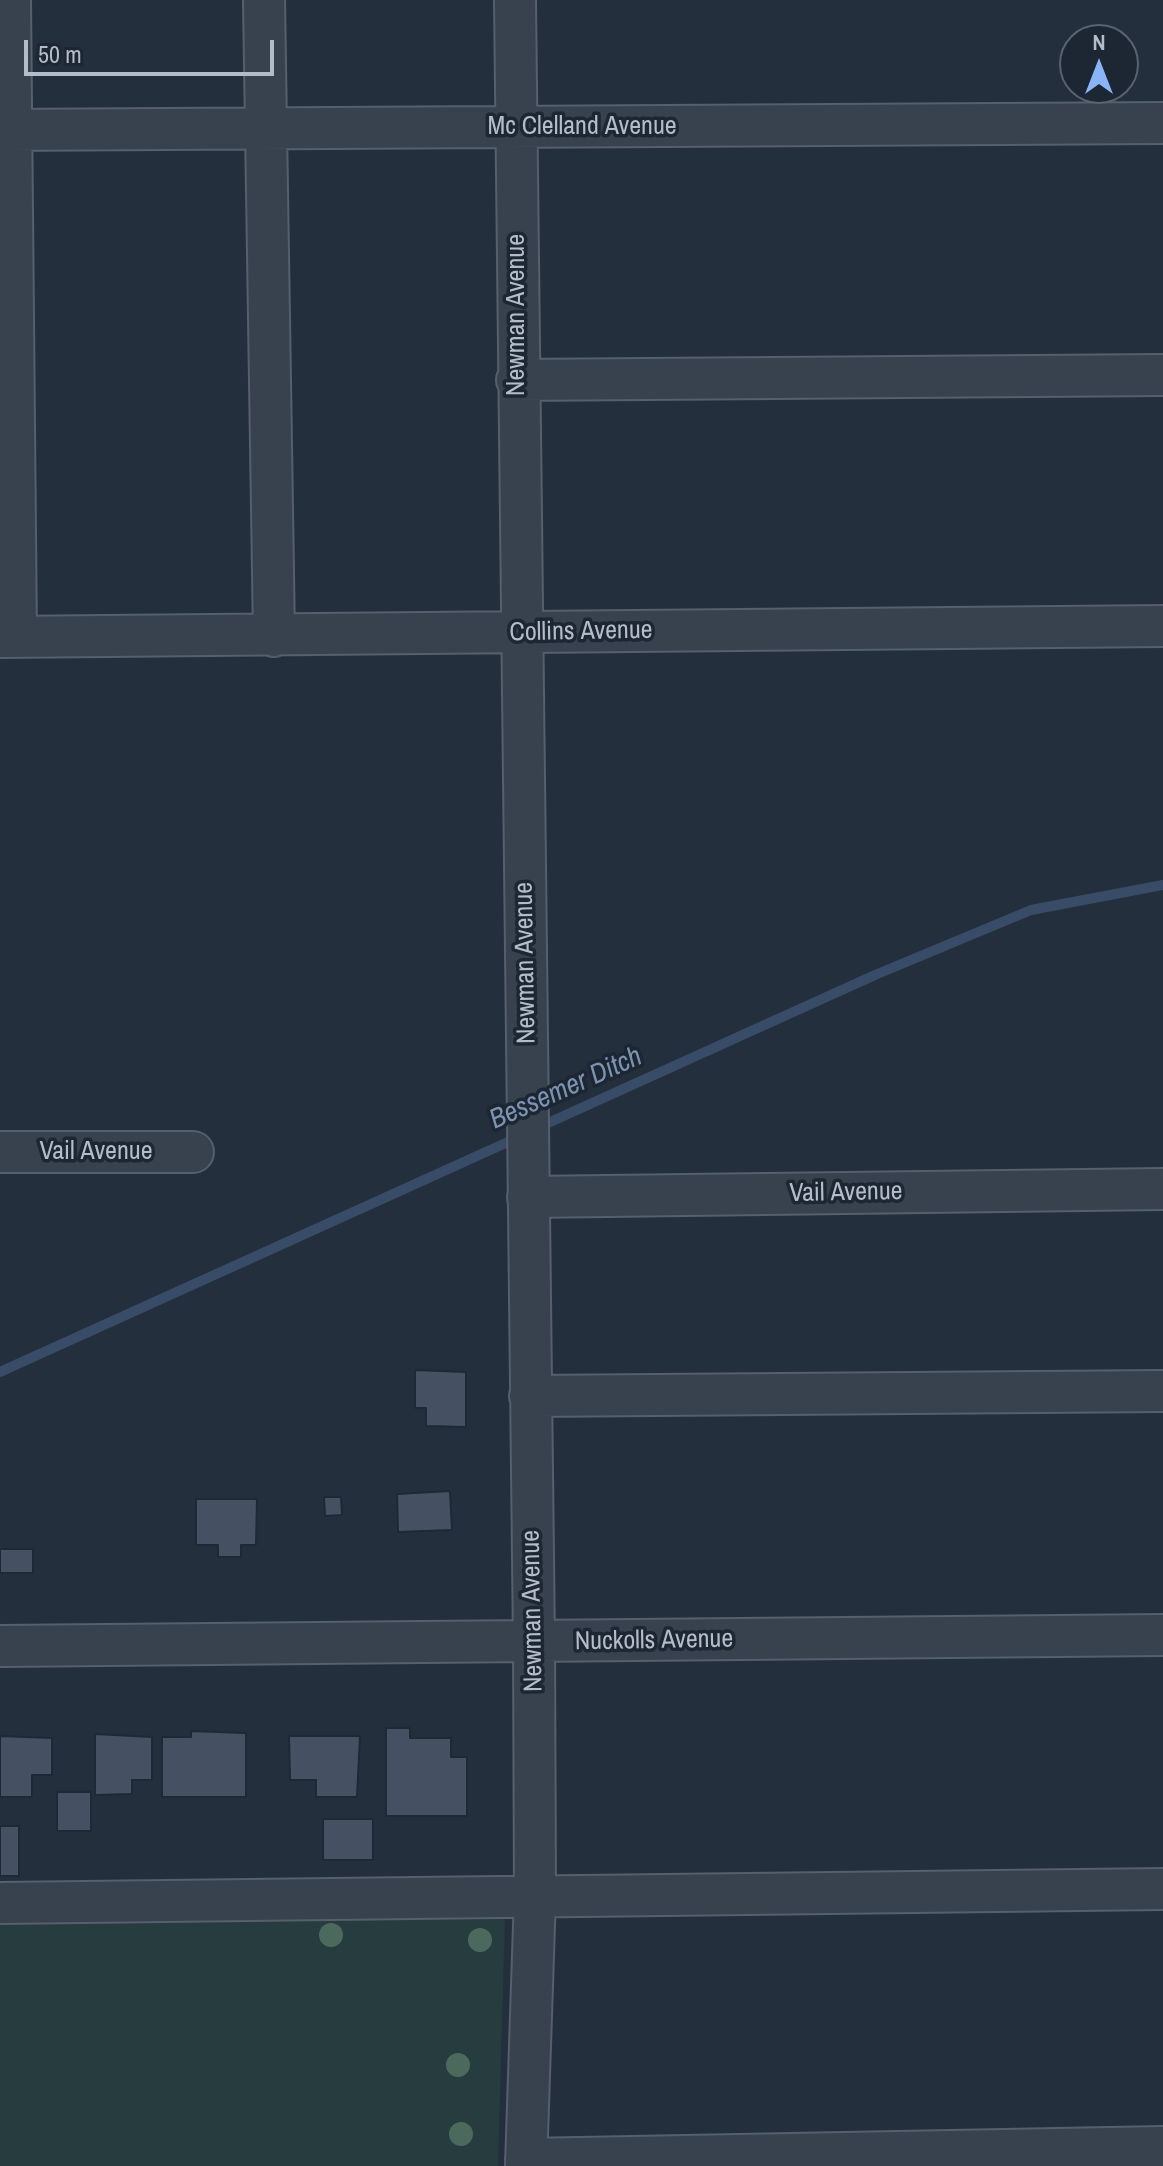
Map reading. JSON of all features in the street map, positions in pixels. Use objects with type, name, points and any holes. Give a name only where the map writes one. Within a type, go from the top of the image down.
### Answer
[{"type":"street","points":[[8,637],[5,130],[10,0]]},
{"type":"street","points":[[264,0],[274,636]]},
{"type":"street","name":"Newman Avenue","points":[[515,0],[534,1642],[535,1895],[526,2163]]},
{"type":"street","name":"Mc Clelland Avenue","points":[[5,130],[1163,123]]},
{"type":"street","points":[[517,380],[1163,375]]},
{"type":"street","name":"Collins Avenue","points":[[8,637],[1163,626]]},
{"type":"street","name":"Vail Avenue","points":[[0,1152],[193,1152]]},
{"type":"street","name":"Vail Avenue","points":[[528,1197],[1163,1189]]},
{"type":"street","points":[[530,1396],[1163,1391]]},
{"type":"street","name":"Nuckolls Avenue","points":[[0,1646],[1163,1635]]},
{"type":"street","points":[[0,1903],[1163,1889]]},
{"type":"street","points":[[526,2163],[1163,2147]]},
{"type":"green space","points":[[505,1917],[498,2166],[0,2166],[0,1919]]},
{"type":"building","points":[[415,1370],[466,1372],[466,1427],[426,1426],[426,1408],[415,1408]]},
{"type":"building","points":[[450,1491],[452,1530],[398,1532],[397,1494]]},
{"type":"building","points":[[324,1497],[341,1497],[342,1515],[325,1516]]},
{"type":"building","points":[[196,1499],[257,1499],[256,1545],[241,1545],[241,1557],[218,1557],[218,1545],[196,1545]]},
{"type":"building","points":[[0,1549],[33,1549],[33,1573],[0,1573]]},
{"type":"building","points":[[386,1728],[410,1728],[410,1738],[451,1738],[451,1757],[467,1757],[467,1816],[386,1816]]},
{"type":"building","points":[[191,1731],[246,1733],[246,1797],[162,1797],[162,1737],[191,1737]]},
{"type":"building","points":[[95,1734],[152,1737],[152,1780],[132,1780],[132,1794],[95,1795]]},
{"type":"building","points":[[0,1736],[52,1738],[52,1775],[32,1775],[32,1797],[0,1797]]},
{"type":"building","points":[[289,1736],[360,1736],[357,1797],[316,1797],[316,1780],[290,1780]]},
{"type":"building","points":[[57,1792],[91,1792],[91,1831],[57,1831]]},
{"type":"building","points":[[323,1819],[373,1819],[373,1860],[323,1860]]},
{"type":"building","points":[[0,1826],[19,1826],[19,1876],[0,1876]]},
{"type":"waterway","name":"Bessemer Ditch","points":[[537,1128],[875,975],[1031,910],[1163,885]]},
{"type":"waterway","name":"Bessemer Ditch","points":[[0,1372],[519,1137]]}]
